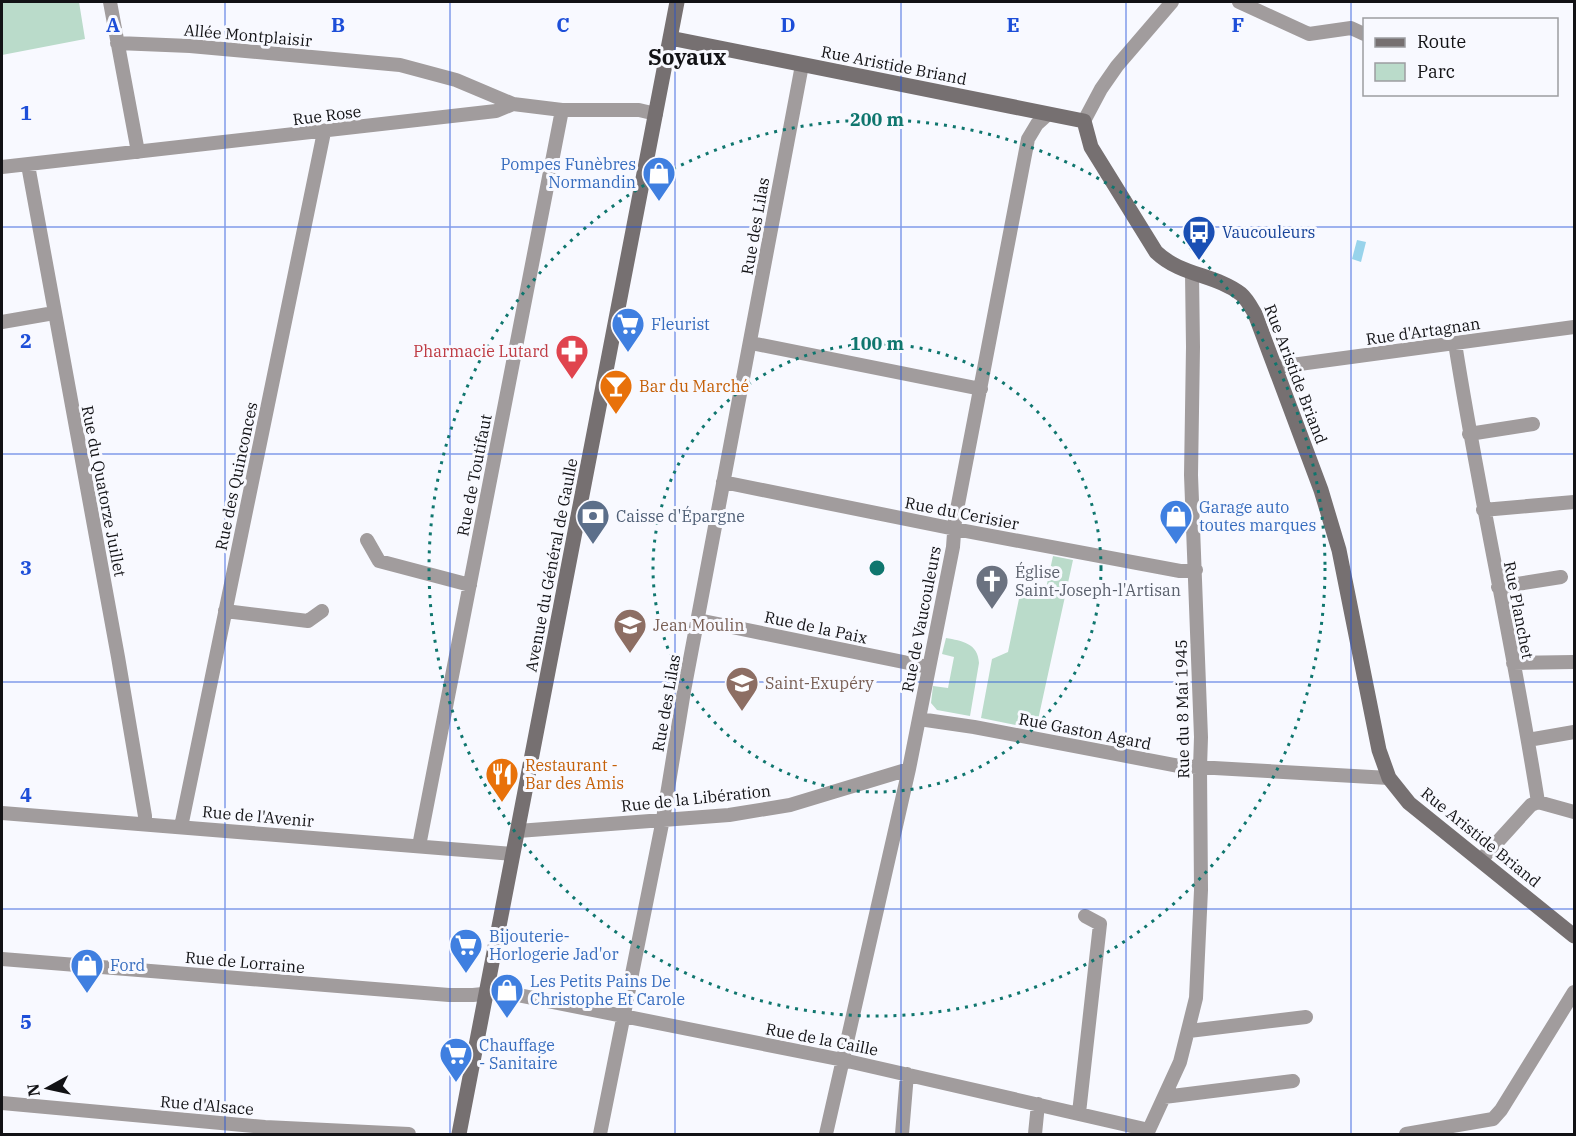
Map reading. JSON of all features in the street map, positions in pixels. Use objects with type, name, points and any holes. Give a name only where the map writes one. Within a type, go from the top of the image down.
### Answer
[{"type":"street","points":[[110,2],[138,152]]},
{"type":"street","name":"Avenue du Général de Gaulle","points":[[459,1134],[677,2]]},
{"type":"street","points":[[1084,121],[1101,89],[1117,66],[1172,2]]},
{"type":"street","points":[[1239,2],[1309,34],[1351,28],[1363,33]]},
{"type":"street","name":"Rue Aristide Briand","points":[[670,38],[1084,121],[1090,147],[1156,252],[1166,262],[1217,282],[1242,295],[1255,314],[1322,490],[1339,550],[1379,750],[1389,778],[1408,803],[1575,936]]},
{"type":"street","name":"Allée Montplaisir","points":[[117,43],[190,46],[400,65],[456,80],[513,104]]},
{"type":"street","name":"Rue des Lilas","points":[[600,1134],[663,819],[684,691],[802,65]]},
{"type":"street","name":"Rue Rose","points":[[2,167],[496,111],[513,104],[562,110],[639,110],[656,114]]},
{"type":"street","name":"Rue de Toutifaut","points":[[418,846],[562,110]]},
{"type":"street","name":"Rue de Vaucouleurs","points":[[826,1134],[909,769],[953,547],[1028,139],[1037,124],[1048,114]]},
{"type":"street","name":"Rue des Quinconces","points":[[181,827],[324,132]]},
{"type":"street","name":"Rue du Quatorze Juillet","points":[[28,165],[118,657],[145,824]]},
{"type":"street","name":"Rue du 8 Mai 1945","points":[[1148,1132],[1180,1062],[1197,998],[1201,890],[1201,737],[1191,475],[1192,274]]},
{"type":"street","points":[[2,322],[54,313]]},
{"type":"street","name":"Rue d'Artagnan","points":[[1276,367],[1575,327]]},
{"type":"street","points":[[751,343],[981,388]]},
{"type":"street","name":"Rue Planchet","points":[[1455,343],[1469,434],[1538,802]]},
{"type":"street","points":[[1469,434],[1533,424]]},
{"type":"street","name":"Rue du Cerisier","points":[[723,482],[1180,571],[1196,570]]},
{"type":"street","points":[[1483,510],[1575,502]]},
{"type":"street","points":[[367,540],[378,561],[470,585]]},
{"type":"street","points":[[1498,587],[1561,578]]},
{"type":"street","points":[[225,611],[308,621],[322,611]]},
{"type":"street","name":"Rue de la Paix","points":[[698,620],[928,667]]},
{"type":"street","points":[[1513,663],[1575,662]]},
{"type":"street","name":"Rue Gaston Agard","points":[[919,719],[974,727],[1179,766],[1389,778]]},
{"type":"street","points":[[1528,740],[1575,732]]},
{"type":"street","name":"Rue de la Libération","points":[[518,831],[729,815],[790,805],[909,769]]},
{"type":"street","points":[[1481,860],[1531,805],[1538,802],[1575,812]]},
{"type":"street","name":"Rue de l'Avenir","points":[[2,813],[513,854]]},
{"type":"street","points":[[1079,1113],[1100,924],[1085,916]]},
{"type":"street","name":"Rue de Lorraine","points":[[2,959],[449,995],[486,994]]},
{"type":"street","name":"Rue de la Caille","points":[[486,994],[503,992],[843,1060],[1079,1113],[1148,1132]]},
{"type":"street","points":[[1406,1134],[1477,1129],[1493,1119],[1501,1110],[1575,992]]},
{"type":"street","points":[[1189,1031],[1306,1017]]},
{"type":"street","points":[[902,1134],[907,1074]]},
{"type":"street","points":[[1164,1098],[1293,1080]]},
{"type":"street","name":"Rue d'Alsace","points":[[2,1103],[265,1127],[410,1134]]},
{"type":"street","points":[[1035,1134],[1038,1104]]},
{"type":"green space","points":[[2,2],[79,2],[85,39],[2,55]]},
{"type":"green space","points":[[1053,556],[1073,560],[1036,729],[981,718],[992,659],[1008,652],[1021,589],[1045,593]]},
{"type":"green space","points":[[946,638],[968,644],[978,656],[979,663],[970,716],[937,710],[931,703],[933,686],[948,688],[954,657],[942,654]]},
{"type":"water","points":[[1357,240],[1366,242],[1361,262],[1352,259]]},
{"type":"place","name":"Pompes Funèbres Normandin","points":[[659,202]]},
{"type":"place","name":"Vaucouleurs","points":[[1199,261]]},
{"type":"place","name":"Fleurist","points":[[628,353]]},
{"type":"place","name":"Pharmacie Lutard","points":[[572,380]]},
{"type":"place","name":"Bar du Marché","points":[[616,415]]},
{"type":"place","name":"Caisse d'Épargne","points":[[593,545]]},
{"type":"place","name":"Garage auto toutes marques","points":[[1176,545]]},
{"type":"place","name":"Église Saint-Joseph-l'Artisan","points":[[992,610]]},
{"type":"place","name":"Jean Moulin","points":[[630,654]]},
{"type":"place","name":"Saint-Exupéry","points":[[742,712]]},
{"type":"place","name":"Restaurant - Bar des Amis","points":[[502,803]]},
{"type":"place","name":"Bijouterie- Horlogerie Jad'or","points":[[466,974]]},
{"type":"place","name":"Ford","points":[[87,994]]},
{"type":"place","name":"Les Petits Pains De Christophe Et Carole","points":[[507,1019]]},
{"type":"place","name":"Chauffage - Sanitaire","points":[[456,1083]]},
{"type":"district","name":"Soyaux","points":[[687,57]]}]
